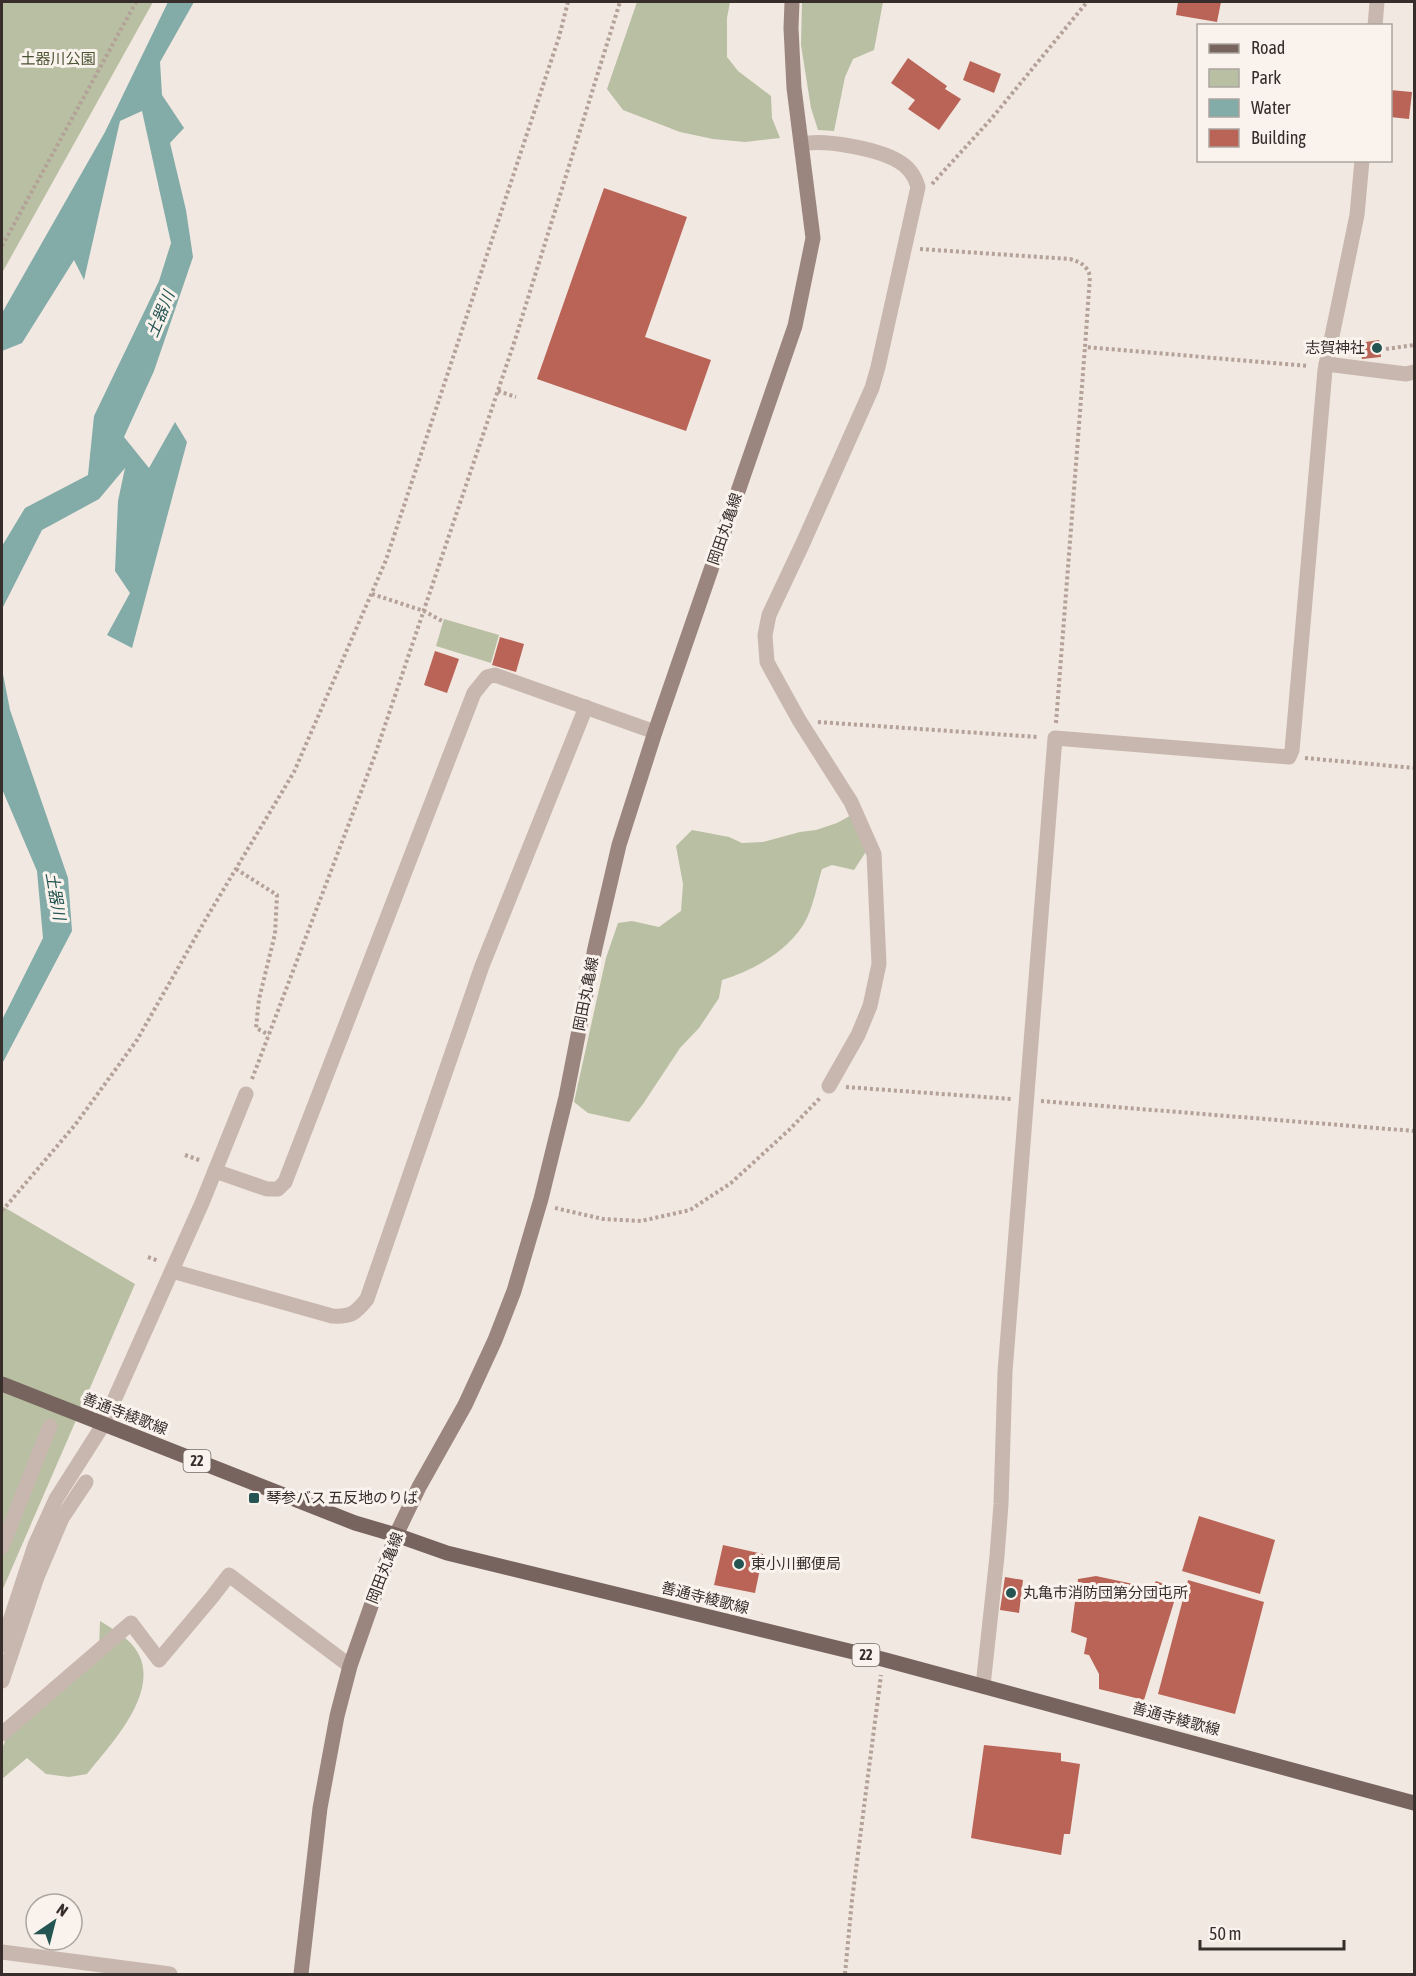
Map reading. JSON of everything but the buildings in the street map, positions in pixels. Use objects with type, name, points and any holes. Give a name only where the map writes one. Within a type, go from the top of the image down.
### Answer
[{"type":"main road","name":"岡田丸亀線","points":[[301,1974],[320,1808],[337,1716],[350,1666],[396,1535],[419,1486],[465,1405],[495,1340],[514,1291],[540,1204],[566,1097],[595,948],[620,845],[655,732],[795,326],[813,238],[794,88],[792,2]]},
{"type":"main road","name":"善通寺綾歌線","points":[[2,1384],[103,1425],[292,1496],[355,1523],[447,1553],[882,1659],[1414,1803]]},
{"type":"street","points":[[1375,24],[1377,2]]},
{"type":"street","points":[[802,144],[813,141],[823,142],[879,153],[900,162],[915,176],[918,187],[872,388],[769,615],[765,634],[768,662],[799,720],[851,802],[874,854],[879,964],[870,1006],[858,1035],[829,1086]]},
{"type":"street","points":[[983,1686],[998,1546],[1005,1372],[1055,738],[1289,757],[1294,728],[1325,366],[1357,215],[1362,162]]},
{"type":"street","points":[[1325,366],[1406,374],[1414,372]]},
{"type":"street","points":[[215,1171],[267,1189],[278,1190],[285,1182],[474,693],[487,677],[495,675],[655,732]]},
{"type":"street","points":[[172,1271],[332,1316],[347,1317],[358,1310],[367,1299],[483,966],[586,707]]},
{"type":"street","points":[[2,1645],[39,1536],[56,1499],[103,1425],[172,1271],[246,1094]]},
{"type":"street","points":[[2,1548],[50,1426]]},
{"type":"street","points":[[2,1681],[37,1577],[62,1518],[86,1482]]},
{"type":"street","points":[[2,1734],[130,1623],[159,1659],[229,1575],[350,1666]]},
{"type":"street","points":[[2,1952],[170,1974]]},
{"type":"path","points":[[2,246],[136,2]]},
{"type":"path","points":[[2,1211],[75,1125],[136,1040],[294,772],[372,594],[406,504],[568,2]]},
{"type":"path","points":[[246,1094],[375,755],[498,391],[620,2]]},
{"type":"path","points":[[914,201],[946,171],[1087,2]]},
{"type":"path","points":[[799,720],[1055,738],[1090,276],[1088,268],[1070,259],[927,250],[904,246]]},
{"type":"path","points":[[1386,348],[1414,345]]},
{"type":"path","points":[[1085,347],[1286,365],[1325,366]]},
{"type":"path","points":[[498,391],[516,397]]},
{"type":"path","points":[[372,594],[424,611],[442,621]]},
{"type":"path","points":[[1289,757],[1414,768]]},
{"type":"path","points":[[236,869],[278,895],[275,934],[259,999],[256,1028],[269,1035]]},
{"type":"path","points":[[540,1204],[603,1219],[641,1221],[690,1210],[731,1183],[815,1104],[829,1086],[1026,1101],[1057,1101],[1414,1131]]},
{"type":"path","points":[[845,1974],[882,1659]]},
{"type":"green space","name":"土器川公園","points":[[2,2],[153,2],[2,273]]},
{"type":"green space","points":[[637,2],[730,2],[727,18],[727,57],[738,71],[771,96],[772,118],[780,138],[745,142],[713,139],[680,132],[623,110],[607,89]]},
{"type":"green space","points":[[802,2],[883,2],[874,50],[853,59],[845,77],[834,131],[818,130],[811,108],[801,45]]},
{"type":"green space","points":[[444,619],[499,635],[491,663],[436,646]]},
{"type":"green space","points":[[855,813],[869,847],[854,870],[832,865],[822,869],[807,918],[791,940],[782,949],[747,971],[722,980],[719,998],[699,1028],[680,1048],[629,1122],[588,1113],[574,1102],[606,958],[618,923],[632,921],[659,927],[681,911],[683,884],[676,846],[692,830],[729,837],[742,843],[763,842],[816,830],[837,823]]},
{"type":"green space","points":[[2,1206],[135,1284],[2,1591]]},
{"type":"green space","points":[[100,1621],[131,1643],[138,1653],[143,1668],[143,1685],[130,1717],[87,1774],[69,1777],[46,1774],[27,1758],[2,1779],[2,1749],[7,1736],[99,1652]]},
{"type":"water","name":"土器川","points":[[168,2],[194,2],[160,62],[162,95],[184,128],[170,143],[186,210],[193,257],[154,371],[124,437],[149,468],[175,422],[187,442],[132,648],[107,635],[130,593],[115,571],[118,501],[125,468],[99,499],[42,530],[2,609],[2,546],[25,508],[88,475],[94,416],[159,281],[171,243],[142,111],[120,121],[84,280],[74,260],[22,343],[2,351],[2,313],[105,132]]},
{"type":"water","name":"土器川","points":[[2,669],[10,710],[68,878],[72,931],[2,1064],[2,1020],[43,938],[37,871],[2,789]]},
{"type":"place","name":"志賀神社","points":[[1377,348]]},
{"type":"place","name":"琴参バス 五反地のりば","points":[[254,1498]]},
{"type":"place","name":"東小川郵便局","points":[[739,1564]]},
{"type":"place","name":"丸亀市消防団第分団屯所","points":[[1011,1593]]}]
